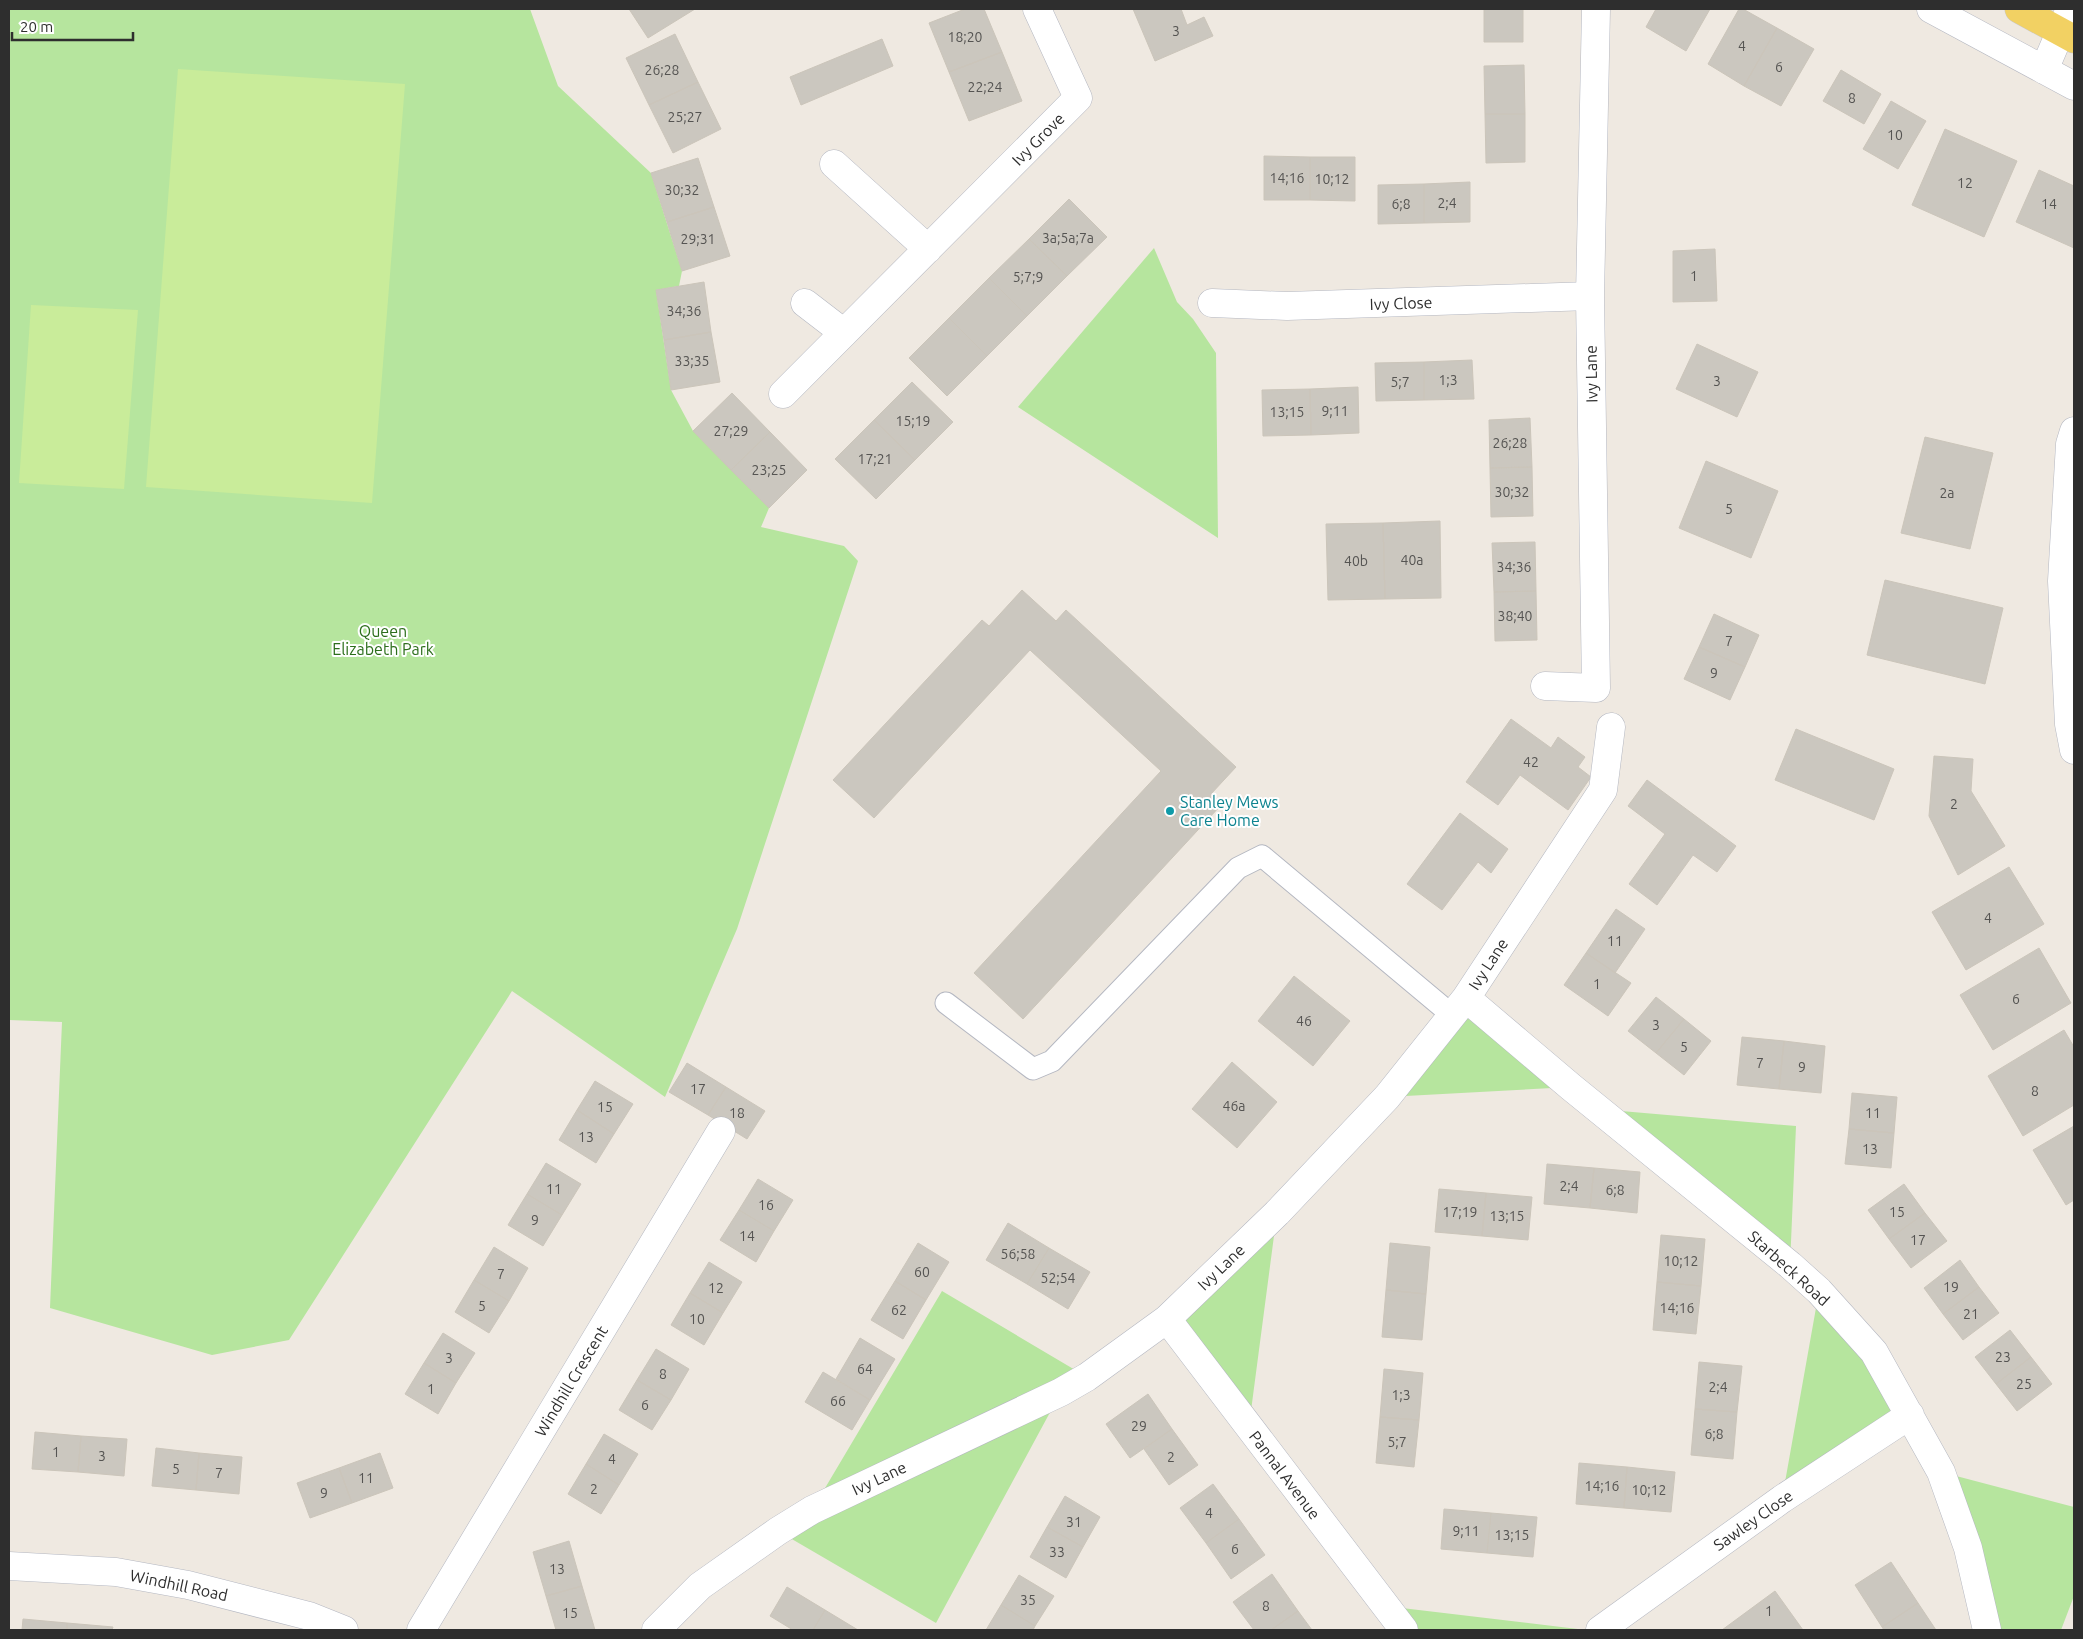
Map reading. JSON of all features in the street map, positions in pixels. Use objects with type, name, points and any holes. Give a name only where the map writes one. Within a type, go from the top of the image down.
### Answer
[{"type":"main road","points":[[2019,9],[2068,26]]},
{"type":"street","name":"Ivy Grove","points":[[783,394],[1078,98],[1037,9]]},
{"type":"street","name":"Ivy Lane","points":[[1545,686],[1596,688],[1590,296],[1596,9]]},
{"type":"street","points":[[1931,9],[2074,86]]},
{"type":"street","points":[[2044,70],[2068,26]]},
{"type":"street","points":[[834,164],[928,249]]},
{"type":"street","name":"Ivy Close","points":[[1212,303],[1287,306],[1590,296]]},
{"type":"street","points":[[805,303],[844,333]]},
{"type":"street","points":[[2074,431],[2070,444],[2062,581],[2069,724],[2074,750]]},
{"type":"street","name":"Ivy Lane","points":[[656,1630],[700,1586],[778,1531],[812,1510],[1061,1392],[1087,1376],[1167,1319],[1277,1213],[1387,1098],[1459,1006],[1603,790],[1611,727]]},
{"type":"street","name":"Starbeck Road","points":[[1459,1006],[1571,1087],[1790,1265],[1819,1291],[1874,1352],[1941,1472],[1968,1548],[1987,1630]]},
{"type":"street","name":"Windhill Crescent","points":[[421,1630],[721,1131]]},
{"type":"street","name":"Pannal Avenue","points":[[1167,1319],[1404,1630]]},
{"type":"street","name":"Sawley Close","points":[[1600,1630],[1782,1499],[1910,1415]]},
{"type":"street","name":"Windhill Road","points":[[9,1566],[116,1572],[179,1584],[309,1616],[344,1630]]},
{"type":"lane","points":[[946,1003],[1033,1068],[1052,1061],[1238,868],[1262,856],[1459,1006]]},
{"type":"green space","name":"Queen Elizabeth Park","points":[[9,9],[530,9],[558,86],[651,173],[682,271],[679,286],[656,290],[671,390],[693,431],[769,508],[761,527],[844,546],[858,561],[737,929],[665,1097],[512,991],[289,1340],[212,1355],[50,1308],[62,1022],[9,1020]]},
{"type":"green space","points":[[178,69],[405,84],[372,503],[146,487]]},
{"type":"green space","points":[[1154,248],[1177,302],[1193,319],[1216,353],[1218,538],[1018,407]]},
{"type":"green space","points":[[31,305],[138,310],[124,489],[19,483]]},
{"type":"green space","points":[[1466,998],[1571,1087],[1387,1097]]},
{"type":"green space","points":[[1598,1109],[1796,1126],[1790,1265]]},
{"type":"green space","points":[[1277,1213],[1249,1426],[1167,1319]]},
{"type":"green space","points":[[942,1291],[1087,1377],[1061,1392],[936,1623],[778,1531],[812,1510]]},
{"type":"green space","points":[[1819,1291],[1910,1415],[1782,1499]]},
{"type":"green space","points":[[1941,1472],[2074,1507],[2074,1596],[2061,1630],[1987,1630]]},
{"type":"green space","points":[[1385,1606],[1586,1630],[1404,1630]]},
{"type":"building","points":[[629,9],[695,9],[648,38]]},
{"type":"building","points":[[965,9],[984,9],[1002,52],[949,72],[929,23]]},
{"type":"building","points":[[1133,9],[1181,9],[1187,25],[1204,17],[1213,36],[1155,61]]},
{"type":"building","points":[[1484,9],[1523,9],[1523,42],[1484,42]]},
{"type":"building","points":[[1656,9],[1710,9],[1686,51],[1646,27]]},
{"type":"building","points":[[1739,9],[1743,9],[1777,28],[1744,86],[1708,64]]},
{"type":"building","points":[[1777,28],[1814,49],[1781,106],[1744,86]]},
{"type":"building","points":[[675,34],[698,82],[649,105],[626,58]]},
{"type":"building","points":[[882,39],[893,66],[801,105],[790,77]]},
{"type":"building","points":[[1002,52],[1022,101],[969,121],[949,72]]},
{"type":"building","points":[[1524,65],[1525,114],[1485,114],[1484,66]]},
{"type":"building","points":[[1841,70],[1881,94],[1864,124],[1823,101]]},
{"type":"building","points":[[698,82],[721,129],[673,153],[649,105]]},
{"type":"building","points":[[1891,101],[1926,121],[1898,169],[1863,149]]},
{"type":"building","points":[[1485,114],[1525,114],[1525,162],[1486,163]]},
{"type":"building","points":[[1945,129],[2017,161],[1984,237],[1912,205]]},
{"type":"building","points":[[1264,156],[1310,157],[1310,200],[1264,200]]},
{"type":"building","points":[[1310,157],[1355,157],[1355,201],[1310,200]]},
{"type":"building","points":[[698,158],[714,207],[667,222],[651,173]]},
{"type":"building","points":[[2039,170],[2074,186],[2074,248],[2016,222]]},
{"type":"building","points":[[1470,182],[1470,222],[1424,223],[1424,184]]},
{"type":"building","points":[[1424,184],[1424,223],[1378,224],[1378,185]]},
{"type":"building","points":[[1069,199],[1107,237],[1067,276],[1029,239]]},
{"type":"building","points":[[714,207],[730,256],[682,271],[667,222]]},
{"type":"building","points":[[1029,239],[1067,276],[1027,316],[989,278]]},
{"type":"building","points":[[1715,249],[1717,301],[1673,302],[1673,251]]},
{"type":"building","points":[[989,278],[1027,316],[987,356],[949,318]]},
{"type":"building","points":[[704,282],[711,332],[664,340],[656,290]]},
{"type":"building","points":[[949,318],[987,356],[947,396],[909,358]]},
{"type":"building","points":[[711,332],[720,382],[671,390],[664,340]]},
{"type":"building","points":[[1697,344],[1758,372],[1737,417],[1676,389]]},
{"type":"building","points":[[1472,360],[1474,399],[1424,400],[1424,362]]},
{"type":"building","points":[[1424,362],[1424,400],[1376,401],[1375,363]]},
{"type":"building","points":[[912,382],[953,422],[915,460],[874,420]]},
{"type":"building","points":[[1358,387],[1359,433],[1311,435],[1310,389]]},
{"type":"building","points":[[1310,389],[1311,435],[1263,436],[1262,390]]},
{"type":"building","points":[[732,393],[770,432],[731,470],[693,431]]},
{"type":"building","points":[[1530,418],[1532,467],[1490,468],[1489,420]]},
{"type":"building","points":[[874,420],[915,460],[876,499],[835,459]]},
{"type":"building","points":[[770,432],[807,470],[769,508],[731,470]]},
{"type":"building","points":[[1925,437],[1993,453],[1970,549],[1901,533]]},
{"type":"building","points":[[1706,461],[1778,491],[1751,558],[1679,528]]},
{"type":"building","points":[[1532,467],[1533,516],[1491,517],[1490,468]]},
{"type":"building","points":[[1440,521],[1441,598],[1385,599],[1383,523]]},
{"type":"building","points":[[1383,523],[1385,599],[1328,600],[1326,524]]},
{"type":"building","points":[[1535,542],[1536,591],[1494,592],[1492,543]]},
{"type":"building","points":[[1885,580],[2003,608],[1985,684],[1867,655]]},
{"type":"building","name":"Stanley Mews Care Home","points":[[1022,590],[1056,621],[1066,610],[1236,767],[1211,794],[1222,804],[1023,1019],[974,973],[1161,771],[1030,650],[874,818],[833,780],[982,620],[989,626]]},
{"type":"building","points":[[1536,591],[1537,640],[1495,641],[1494,592]]},
{"type":"building","points":[[1714,614],[1759,635],[1745,667],[1699,647]]},
{"type":"building","points":[[1699,647],[1745,667],[1730,700],[1684,679]]},
{"type":"building","points":[[1511,719],[1551,748],[1558,737],[1585,757],[1578,767],[1591,777],[1568,810],[1520,775],[1498,805],[1466,782]]},
{"type":"building","points":[[1796,729],[1894,769],[1874,820],[1775,780]]},
{"type":"building","points":[[1934,756],[1973,759],[1971,791],[2005,846],[1958,875],[1929,816]]},
{"type":"building","points":[[1647,780],[1736,846],[1717,872],[1693,855],[1657,905],[1629,884],[1665,834],[1628,806]]},
{"type":"building","points":[[1460,813],[1508,849],[1491,873],[1478,862],[1442,910],[1407,884]]},
{"type":"building","points":[[2009,867],[2044,924],[1966,970],[1932,912]]},
{"type":"building","points":[[1616,909],[1645,929],[1615,973],[1586,953]]},
{"type":"building","points":[[2039,948],[2071,1003],[1993,1050],[1960,995]]},
{"type":"building","points":[[1586,953],[1631,983],[1608,1016],[1564,985]]},
{"type":"building","points":[[1294,976],[1350,1021],[1313,1066],[1258,1021]]},
{"type":"building","points":[[1656,997],[1684,1019],[1656,1053],[1628,1031]]},
{"type":"building","points":[[1684,1019],[1711,1041],[1684,1075],[1656,1053]]},
{"type":"building","points":[[2064,1030],[2074,1047],[2074,1105],[2023,1136],[1988,1076]]},
{"type":"building","points":[[1742,1037],[1784,1041],[1779,1089],[1737,1085]]},
{"type":"building","points":[[1784,1041],[1825,1046],[1821,1093],[1779,1089]]},
{"type":"building","points":[[1232,1062],[1277,1102],[1237,1148],[1192,1109]]},
{"type":"building","points":[[687,1063],[726,1087],[708,1115],[669,1092]]},
{"type":"building","points":[[595,1081],[633,1104],[614,1134],[577,1110]]},
{"type":"building","points":[[726,1087],[765,1111],[747,1139],[708,1115]]},
{"type":"building","points":[[1852,1093],[1897,1097],[1894,1133],[1849,1129]]},
{"type":"building","points":[[577,1110],[614,1134],[596,1163],[559,1140]]},
{"type":"building","points":[[2074,1126],[2074,1200],[2066,1205],[2033,1150]]},
{"type":"building","points":[[1849,1129],[1894,1133],[1891,1168],[1845,1164]]},
{"type":"building","points":[[546,1163],[581,1184],[562,1215],[527,1194]]},
{"type":"building","points":[[1547,1164],[1594,1168],[1590,1208],[1544,1204]]},
{"type":"building","points":[[1594,1168],[1640,1172],[1637,1213],[1590,1208]]},
{"type":"building","points":[[758,1179],[793,1200],[774,1231],[739,1210]]},
{"type":"building","points":[[1904,1184],[1925,1213],[1889,1239],[1868,1210]]},
{"type":"building","points":[[1439,1189],[1486,1193],[1482,1236],[1435,1232]]},
{"type":"building","points":[[1486,1193],[1532,1197],[1528,1240],[1482,1236]]},
{"type":"building","points":[[527,1194],[562,1215],[543,1246],[508,1225]]},
{"type":"building","points":[[739,1210],[774,1231],[756,1262],[720,1240]]},
{"type":"building","points":[[1925,1213],[1947,1241],[1911,1268],[1889,1239]]},
{"type":"building","points":[[1008,1223],[1049,1248],[1027,1284],[986,1260]]},
{"type":"building","points":[[1661,1235],[1705,1239],[1701,1286],[1657,1282]]},
{"type":"building","points":[[918,1243],[949,1262],[926,1300],[895,1281]]},
{"type":"building","points":[[1390,1243],[1430,1247],[1426,1294],[1386,1290]]},
{"type":"building","points":[[494,1247],[528,1268],[509,1301],[474,1280]]},
{"type":"building","points":[[1049,1248],[1090,1272],[1068,1309],[1027,1284]]},
{"type":"building","points":[[1960,1260],[1979,1287],[1943,1314],[1924,1288]]},
{"type":"building","points":[[709,1262],[742,1282],[723,1313],[690,1293]]},
{"type":"building","points":[[474,1280],[509,1301],[489,1333],[455,1312]]},
{"type":"building","points":[[895,1281],[926,1300],[903,1339],[871,1320]]},
{"type":"building","points":[[1657,1282],[1701,1286],[1696,1334],[1653,1330]]},
{"type":"building","points":[[1979,1287],[1999,1313],[1963,1340],[1943,1314]]},
{"type":"building","points":[[1386,1290],[1426,1294],[1422,1340],[1382,1337]]},
{"type":"building","points":[[690,1293],[723,1313],[704,1345],[671,1325]]},
{"type":"building","points":[[2010,1330],[2031,1357],[1996,1384],[1975,1357]]},
{"type":"building","points":[[443,1333],[475,1353],[456,1383],[424,1363]]},
{"type":"building","points":[[860,1338],[895,1359],[870,1400],[836,1379]]},
{"type":"building","points":[[656,1349],[689,1369],[671,1400],[637,1380]]},
{"type":"building","points":[[2031,1357],[2052,1384],[2017,1411],[1996,1384]]},
{"type":"building","points":[[1699,1362],[1742,1366],[1737,1412],[1695,1409]]},
{"type":"building","points":[[424,1363],[456,1383],[438,1414],[405,1394]]},
{"type":"building","points":[[1384,1369],[1423,1373],[1419,1420],[1380,1417]]},
{"type":"building","points":[[823,1372],[870,1400],[852,1430],[805,1402]]},
{"type":"building","points":[[637,1380],[671,1400],[652,1430],[619,1410]]},
{"type":"building","points":[[1148,1394],[1172,1429],[1130,1458],[1106,1424]]},
{"type":"building","points":[[1695,1409],[1737,1412],[1733,1459],[1691,1455]]},
{"type":"building","points":[[1380,1417],[1419,1420],[1414,1467],[1376,1463]]},
{"type":"building","points":[[1172,1429],[1198,1465],[1169,1485],[1144,1449]]},
{"type":"building","points":[[35,1432],[81,1436],[78,1472],[32,1469]]},
{"type":"building","points":[[604,1434],[638,1454],[619,1485],[586,1464]]},
{"type":"building","points":[[81,1436],[127,1439],[124,1476],[78,1472]]},
{"type":"building","points":[[156,1448],[199,1453],[196,1490],[152,1486]]},
{"type":"building","points":[[199,1453],[242,1457],[239,1494],[196,1490]]},
{"type":"building","points":[[380,1453],[393,1488],[352,1503],[339,1468]]},
{"type":"building","points":[[1579,1463],[1627,1467],[1624,1508],[1576,1504]]},
{"type":"building","points":[[586,1464],[619,1485],[601,1514],[568,1494]]},
{"type":"building","points":[[1627,1467],[1675,1472],[1671,1512],[1624,1508]]},
{"type":"building","points":[[339,1468],[352,1503],[310,1518],[297,1483]]},
{"type":"building","points":[[1213,1484],[1239,1519],[1206,1543],[1180,1508]]},
{"type":"building","points":[[1065,1496],[1100,1517],[1083,1547],[1047,1527]]},
{"type":"building","points":[[1444,1509],[1491,1513],[1487,1553],[1441,1549]]},
{"type":"building","points":[[1491,1513],[1537,1517],[1533,1557],[1487,1553]]},
{"type":"building","points":[[1239,1519],[1265,1555],[1231,1579],[1206,1543]]},
{"type":"building","points":[[1047,1527],[1083,1547],[1066,1578],[1030,1557]]},
{"type":"building","points":[[569,1541],[582,1586],[546,1596],[533,1552]]},
{"type":"building","points":[[1891,1562],[1918,1603],[1882,1627],[1855,1585]]},
{"type":"building","points":[[1272,1574],[1298,1611],[1271,1630],[1254,1630],[1233,1602]]},
{"type":"building","points":[[1019,1575],[1054,1596],[1035,1626],[1001,1605]]},
{"type":"building","points":[[582,1586],[595,1630],[556,1630],[546,1596]]},
{"type":"building","points":[[787,1587],[825,1610],[813,1630],[793,1630],[770,1616]]},
{"type":"building","points":[[1775,1591],[1803,1630],[1722,1630]]},
{"type":"building","points":[[1918,1603],[1936,1630],[1884,1630],[1882,1627]]},
{"type":"building","points":[[1001,1605],[1035,1626],[1033,1630],[986,1630]]},
{"type":"building","points":[[825,1610],[858,1630],[813,1630]]},
{"type":"building","points":[[1298,1611],[1312,1630],[1271,1630]]},
{"type":"building","points":[[23,1619],[67,1623],[67,1630],[22,1630]]},
{"type":"building","points":[[67,1623],[113,1627],[112,1630],[67,1630]]},
{"type":"place","name":"Stanley Mews Care Home","points":[[1170,811]]}]
